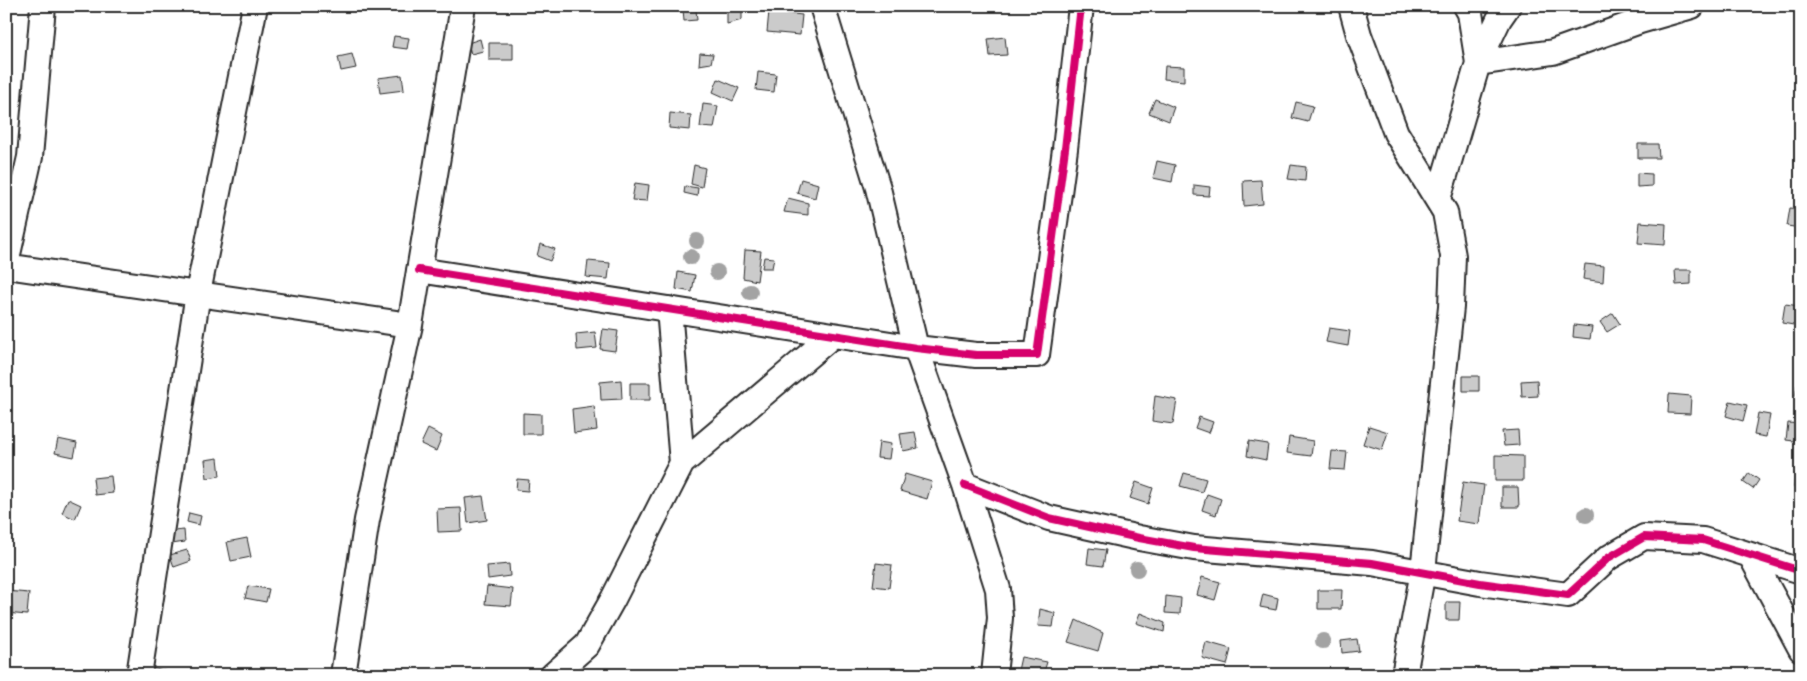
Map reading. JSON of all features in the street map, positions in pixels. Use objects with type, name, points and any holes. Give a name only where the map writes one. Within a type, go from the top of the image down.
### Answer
[{"type":"street","points":[[44,6],[30,158],[6,264],[410,325]]},
{"type":"street","points":[[139,675],[198,293],[254,6]]},
{"type":"street","points":[[343,675],[367,520],[410,325],[463,6]]},
{"type":"street","points":[[822,6],[878,188],[916,348],[965,485],[998,589],[1000,618],[994,675]]},
{"type":"street","points":[[419,270],[916,348],[976,355],[1037,355],[1065,149],[1081,6]]},
{"type":"street","points":[[1352,6],[1359,35],[1396,133],[1445,212],[1453,256],[1451,306],[1423,571],[1404,675]]},
{"type":"street","points":[[1466,6],[1470,13],[1478,63]]},
{"type":"street","points":[[1438,199],[1478,63],[1498,19],[1508,6]]},
{"type":"street","points":[[1478,63],[1553,52],[1640,21],[1692,6]]},
{"type":"street","points":[[669,310],[682,463]]},
{"type":"street","points":[[553,675],[587,645],[613,599],[682,463],[833,335]]},
{"type":"street","points":[[965,485],[1049,518],[1139,538],[1194,548],[1339,559],[1423,571],[1480,583],[1568,595],[1608,558],[1644,537],[1703,540],[1801,570]]},
{"type":"street","points":[[1751,556],[1801,649]]},
{"type":"building","points":[[727,6],[742,6],[742,20],[727,24]]},
{"type":"building","points":[[683,9],[696,9],[697,20],[684,21]]},
{"type":"building","points":[[769,11],[802,15],[800,35],[767,32]]},
{"type":"building","points":[[394,36],[409,38],[407,49],[392,47]]},
{"type":"building","points":[[1005,37],[1007,55],[990,56],[988,39]]},
{"type":"building","points":[[480,39],[483,51],[471,54],[468,43]]},
{"type":"building","points":[[489,43],[513,43],[513,60],[489,60]]},
{"type":"building","points":[[700,53],[713,54],[711,63],[699,65]]},
{"type":"building","points":[[352,54],[356,68],[341,71],[338,57]]},
{"type":"building","points":[[1165,66],[1184,67],[1184,81],[1164,79]]},
{"type":"building","points":[[758,72],[776,74],[774,92],[756,90]]},
{"type":"building","points":[[402,75],[404,90],[380,93],[378,78]]},
{"type":"building","points":[[718,79],[739,88],[733,101],[713,92]]},
{"type":"building","points":[[1155,99],[1174,107],[1169,121],[1149,113]]},
{"type":"building","points":[[1296,102],[1313,106],[1308,122],[1292,118]]},
{"type":"building","points":[[703,104],[718,106],[714,128],[700,127]]},
{"type":"building","points":[[670,113],[691,115],[690,130],[669,128]]},
{"type":"building","points":[[1638,144],[1658,144],[1659,158],[1638,158]]},
{"type":"building","points":[[1157,161],[1175,165],[1172,182],[1153,178]]},
{"type":"building","points":[[694,165],[705,168],[702,187],[691,184]]},
{"type":"building","points":[[1291,165],[1306,167],[1305,181],[1288,179]]},
{"type":"building","points":[[1637,173],[1652,174],[1652,186],[1637,187]]},
{"type":"building","points":[[801,179],[818,184],[815,198],[797,193]]},
{"type":"building","points":[[1261,180],[1263,204],[1244,206],[1243,181]]},
{"type":"building","points":[[635,183],[649,185],[647,201],[632,200]]},
{"type":"building","points":[[1194,185],[1210,187],[1209,196],[1194,195]]},
{"type":"building","points":[[685,186],[698,188],[697,196],[684,193]]},
{"type":"building","points":[[788,198],[808,203],[808,215],[784,212]]},
{"type":"building","points":[[1790,208],[1801,209],[1801,228],[1787,226]]},
{"type":"building","points":[[1640,222],[1666,224],[1665,245],[1638,243]]},
{"type":"building","points":[[540,244],[555,249],[550,261],[537,256]]},
{"type":"building","points":[[745,250],[761,251],[757,281],[743,278]]},
{"type":"building","points":[[764,257],[774,258],[772,268],[762,268]]},
{"type":"building","points":[[588,261],[610,263],[608,279],[586,277]]},
{"type":"building","points":[[1585,264],[1604,266],[1603,282],[1583,279]]},
{"type":"building","points":[[1675,270],[1691,270],[1691,284],[1676,285]]},
{"type":"building","points":[[678,272],[695,275],[692,292],[676,289]]},
{"type":"building","points":[[1785,304],[1801,306],[1799,326],[1782,323]]},
{"type":"building","points":[[1613,313],[1620,324],[1607,332],[1600,322]]},
{"type":"building","points":[[1574,325],[1592,327],[1590,339],[1573,337]]},
{"type":"building","points":[[1329,328],[1350,331],[1348,346],[1326,342]]},
{"type":"building","points":[[603,329],[618,331],[615,351],[600,349]]},
{"type":"building","points":[[595,332],[597,348],[577,350],[576,334]]},
{"type":"building","points":[[1463,376],[1479,376],[1479,391],[1463,391]]},
{"type":"building","points":[[621,380],[622,399],[601,400],[600,382]]},
{"type":"building","points":[[1537,380],[1538,396],[1522,397],[1521,381]]},
{"type":"building","points":[[630,383],[650,383],[650,400],[630,400]]},
{"type":"building","points":[[1797,385],[1801,385],[1801,397],[1795,396]]},
{"type":"building","points":[[1669,394],[1691,396],[1690,414],[1668,413]]},
{"type":"building","points":[[1155,396],[1177,400],[1173,424],[1152,421]]},
{"type":"building","points":[[1730,401],[1747,405],[1743,421],[1726,416]]},
{"type":"building","points":[[594,406],[597,430],[574,433],[572,409]]},
{"type":"building","points":[[523,413],[541,414],[541,434],[523,434]]},
{"type":"building","points":[[1758,413],[1770,415],[1766,437],[1754,435]]},
{"type":"building","points":[[1199,417],[1213,422],[1209,433],[1195,428]]},
{"type":"building","points":[[1788,423],[1801,424],[1801,442],[1786,440]]},
{"type":"building","points":[[1369,426],[1388,432],[1382,450],[1363,444]]},
{"type":"building","points":[[428,429],[442,436],[436,451],[421,444]]},
{"type":"building","points":[[1518,430],[1519,445],[1504,446],[1502,431]]},
{"type":"building","points":[[915,432],[918,448],[903,451],[900,434]]},
{"type":"building","points":[[1289,437],[1313,441],[1311,456],[1287,453]]},
{"type":"building","points":[[58,439],[77,443],[74,457],[55,453]]},
{"type":"building","points":[[1249,441],[1268,444],[1266,460],[1247,456]]},
{"type":"building","points":[[879,442],[891,444],[889,459],[877,458]]},
{"type":"building","points":[[1332,451],[1347,452],[1345,470],[1330,469]]},
{"type":"building","points":[[1495,455],[1523,456],[1523,481],[1495,481]]},
{"type":"building","points":[[218,458],[220,476],[207,478],[205,460]]},
{"type":"building","points":[[1184,473],[1206,479],[1202,492],[1180,486]]},
{"type":"building","points":[[1749,473],[1759,480],[1753,489],[1743,482]]},
{"type":"building","points":[[1795,473],[1801,474],[1801,487],[1794,487]]},
{"type":"building","points":[[905,474],[932,482],[927,499],[900,491]]},
{"type":"building","points":[[111,476],[113,493],[95,495],[93,478]]},
{"type":"building","points":[[517,479],[529,480],[528,491],[516,490]]},
{"type":"building","points":[[1136,482],[1153,488],[1148,504],[1130,498]]},
{"type":"building","points":[[1463,482],[1484,485],[1479,524],[1457,521]]},
{"type":"building","points":[[1502,487],[1518,487],[1519,507],[1502,507]]},
{"type":"building","points":[[1207,494],[1221,499],[1216,515],[1202,510]]},
{"type":"building","points":[[483,496],[487,520],[468,523],[465,498]]},
{"type":"building","points":[[68,499],[81,505],[75,519],[62,513]]},
{"type":"building","points":[[461,508],[462,531],[438,532],[437,509]]},
{"type":"building","points":[[189,513],[201,516],[199,525],[187,522]]},
{"type":"building","points":[[184,530],[185,542],[165,545],[164,532]]},
{"type":"building","points":[[247,538],[251,557],[231,561],[227,542]]},
{"type":"building","points":[[1089,548],[1106,550],[1103,566],[1087,564]]},
{"type":"building","points":[[187,550],[191,561],[174,567],[170,555]]},
{"type":"building","points":[[876,563],[892,565],[889,588],[873,586]]},
{"type":"building","points":[[509,564],[510,576],[488,579],[487,566]]},
{"type":"building","points":[[1202,577],[1220,582],[1215,600],[1197,595]]},
{"type":"building","points":[[248,586],[269,589],[266,602],[245,598]]},
{"type":"building","points":[[487,586],[513,589],[511,606],[485,604]]},
{"type":"building","points":[[1318,590],[1342,590],[1341,609],[1318,609]]},
{"type":"building","points":[[6,591],[29,593],[27,615],[6,613]]},
{"type":"building","points":[[1263,594],[1278,598],[1276,610],[1260,607]]},
{"type":"building","points":[[1166,596],[1181,598],[1180,614],[1165,613]]},
{"type":"building","points":[[1446,602],[1460,602],[1459,620],[1446,620]]},
{"type":"building","points":[[1040,609],[1055,613],[1053,627],[1038,626]]},
{"type":"building","points":[[1140,613],[1165,623],[1164,632],[1136,623]]},
{"type":"building","points":[[1076,620],[1103,633],[1098,651],[1068,642]]},
{"type":"building","points":[[1357,639],[1359,651],[1342,653],[1341,641]]},
{"type":"building","points":[[1206,642],[1231,649],[1227,665],[1202,658]]},
{"type":"building","points":[[1021,657],[1047,662],[1043,675],[1017,675]]},
{"type":"building","points":[[146,667],[169,672],[169,675],[144,675]]},
{"type":"building","points":[[918,670],[918,675],[903,675],[903,671]]},
{"type":"cycle path","points":[[419,270],[916,348],[976,355],[1037,355],[1065,149],[1081,6]]},
{"type":"cycle path","points":[[965,485],[1049,518],[1139,538],[1194,548],[1372,563],[1480,583],[1568,595],[1608,558],[1644,537],[1703,540],[1801,571]]}]
